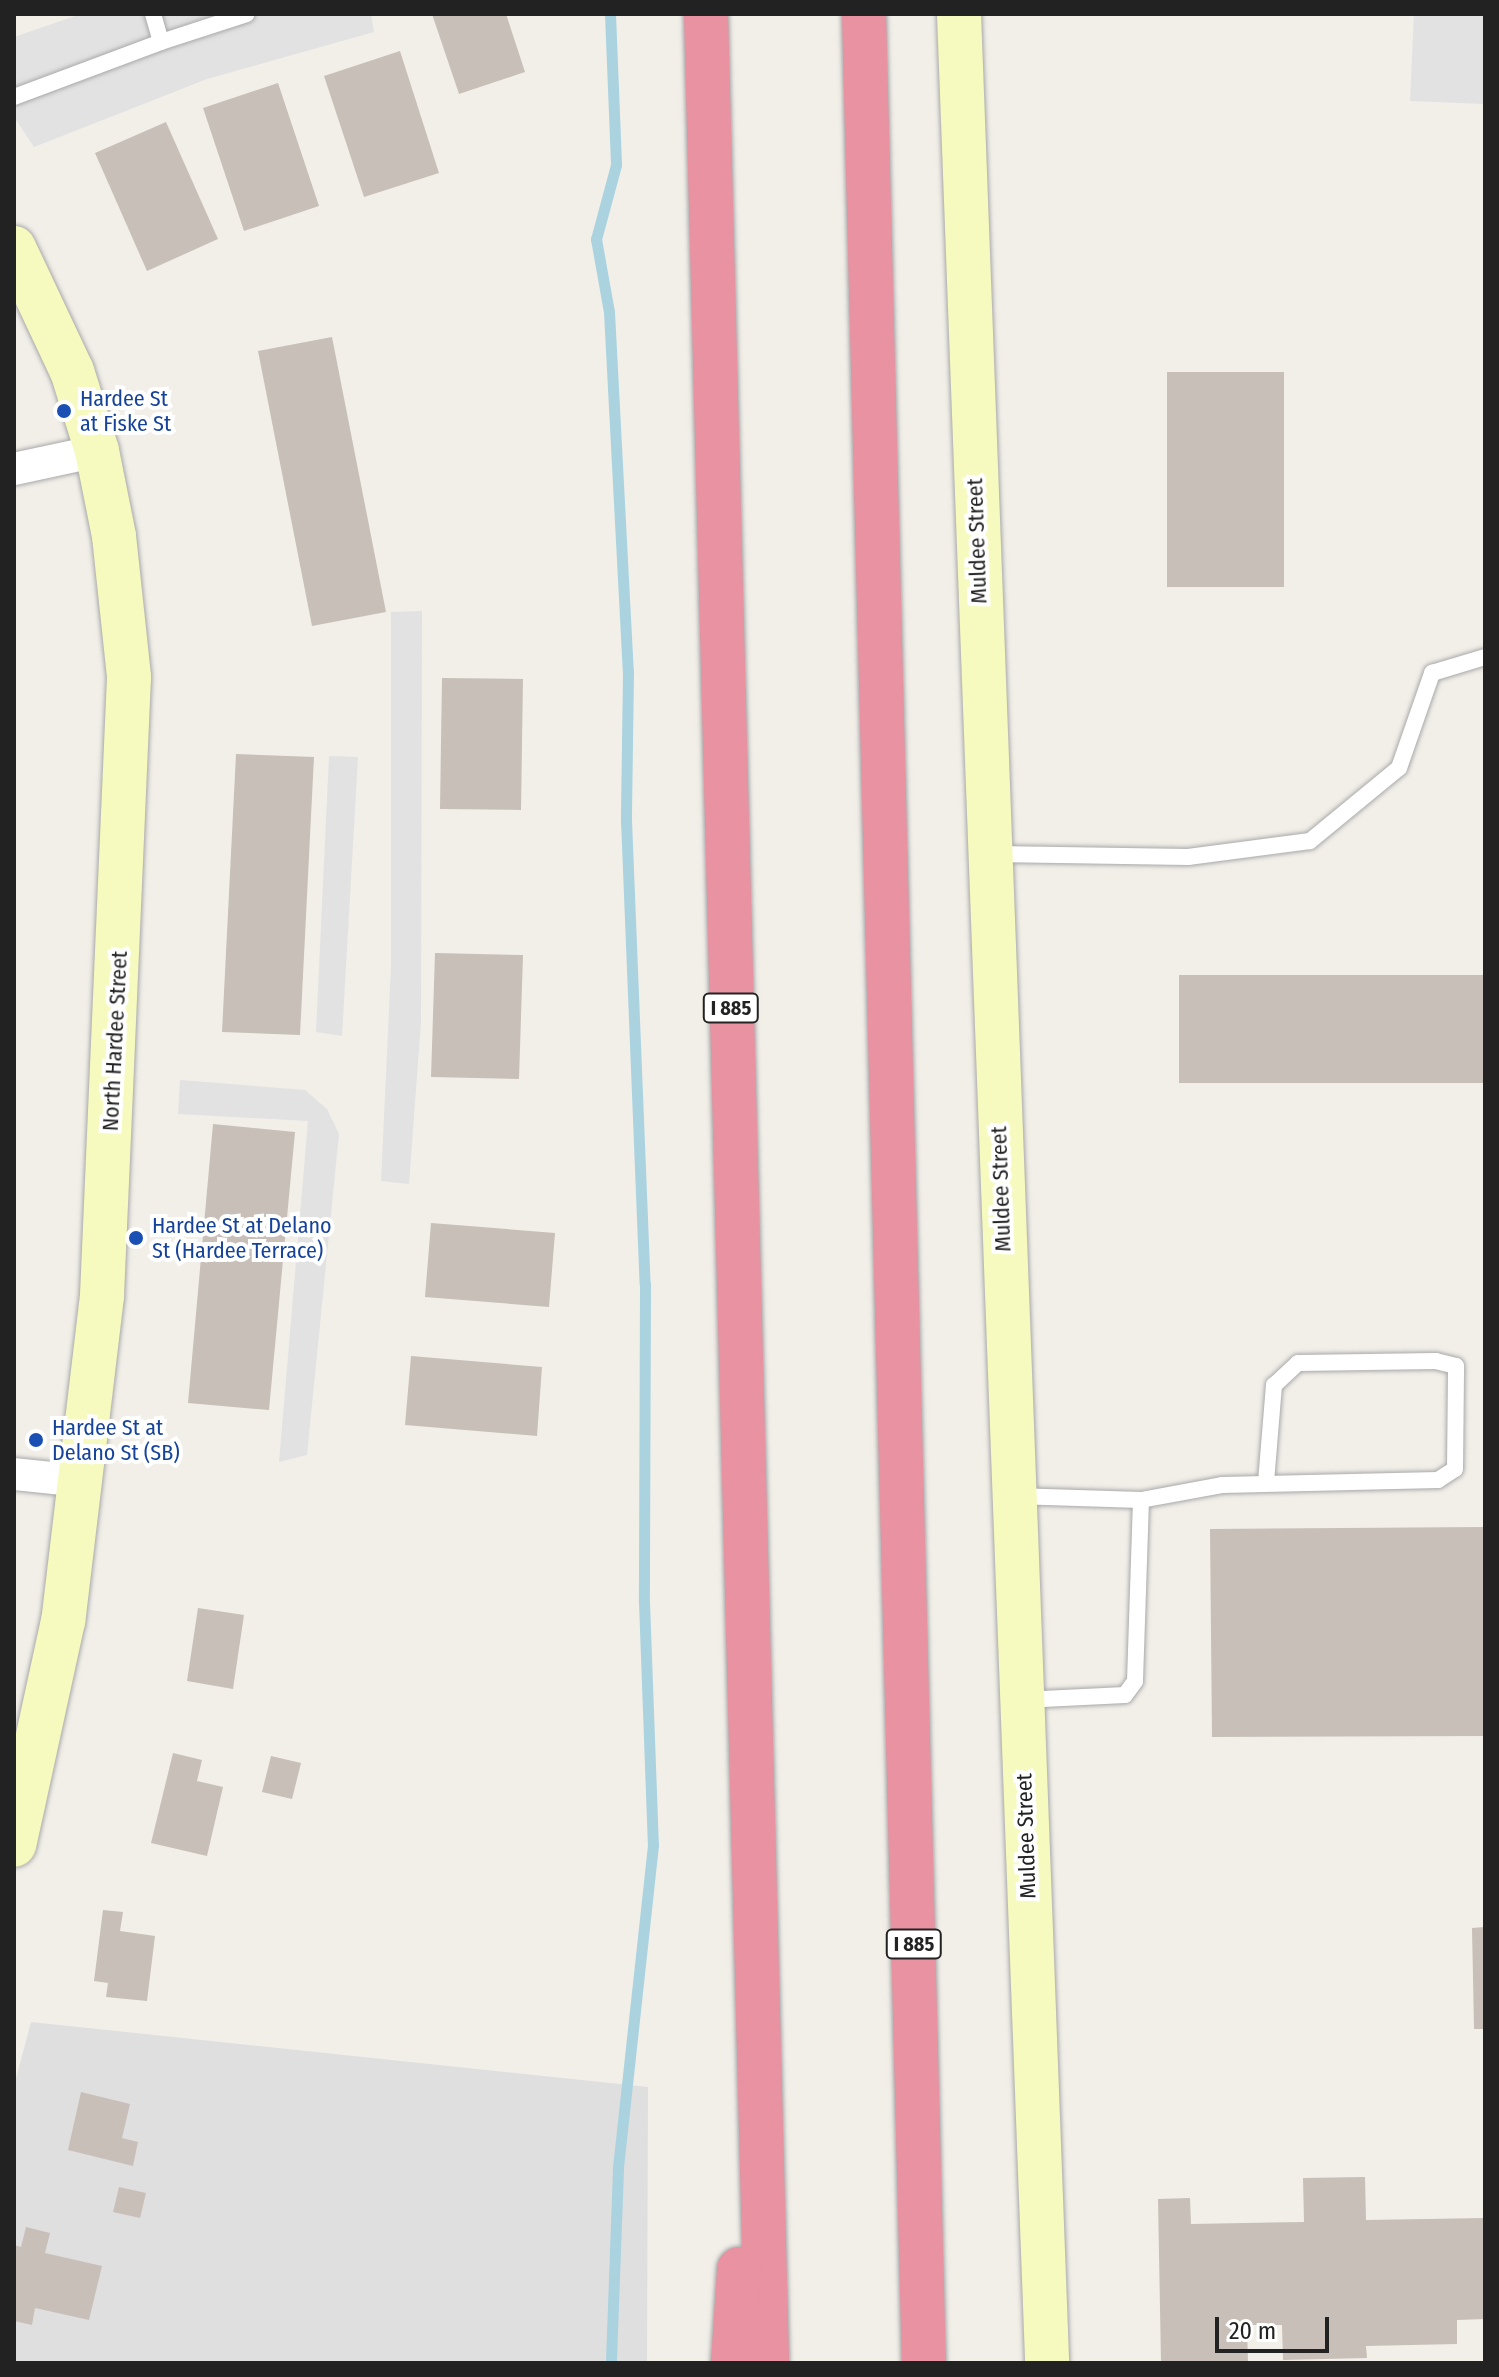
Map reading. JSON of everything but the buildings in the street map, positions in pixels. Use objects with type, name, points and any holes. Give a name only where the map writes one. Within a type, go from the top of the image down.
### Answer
[{"type":"highway","name":"I 885","points":[[706,14],[767,2363]]},
{"type":"highway","name":"I 885","points":[[864,14],[924,2363]]},
{"type":"highway","points":[[733,2363],[756,2003]]},
{"type":"street","name":"Muldee Street","points":[[959,14],[988,853],[1047,2363]]},
{"type":"street","name":"North Hardee Street","points":[[14,248],[72,371],[97,451],[116,552],[129,677],[129,740],[102,1296],[63,1621],[14,1845]]},
{"type":"street","points":[[14,469],[97,451]]},
{"type":"street","points":[[14,1474],[82,1481]]},
{"type":"lane","points":[[153,14],[161,42]]},
{"type":"lane","points":[[14,97],[161,42],[247,14]]},
{"type":"lane","points":[[988,853],[1188,857],[1310,841],[1399,768],[1432,673],[1485,657]]},
{"type":"lane","points":[[1013,1496],[1141,1500],[1222,1485],[1438,1480],[1455,1469],[1456,1366],[1436,1361],[1298,1363],[1274,1385],[1266,1483]]},
{"type":"lane","points":[[1021,1700],[1125,1695],[1135,1681],[1141,1500]]},
{"type":"shaded area","points":[[81,14],[371,14],[374,32],[207,79],[34,147],[14,117],[14,37]]},
{"type":"shaded area","points":[[1414,14],[1485,14],[1485,104],[1410,101]]},
{"type":"shaded area","points":[[422,611],[421,1022],[409,1184],[381,1181],[391,967],[391,612]]},
{"type":"shaded area","points":[[329,756],[358,757],[342,1036],[316,1032]]},
{"type":"shaded area","points":[[180,1080],[305,1090],[327,1109],[339,1134],[307,1455],[279,1462],[308,1121],[178,1114]]},
{"type":"shaded area","points":[[31,2022],[648,2087],[647,2363],[14,2363],[14,2086]]},
{"type":"waterway","points":[[610,14],[616,165],[596,239],[609,312],[628,671],[626,820],[645,1284],[644,1602],[653,1845],[618,2169],[611,2363]]},
{"type":"place","name":"Hardee St at Fiske St","points":[[64,411]]},
{"type":"place","name":"Hardee St at Delano St (Hardee Terrace)","points":[[136,1238]]},
{"type":"place","name":"Hardee St at Delano St (SB)","points":[[36,1440]]}]
